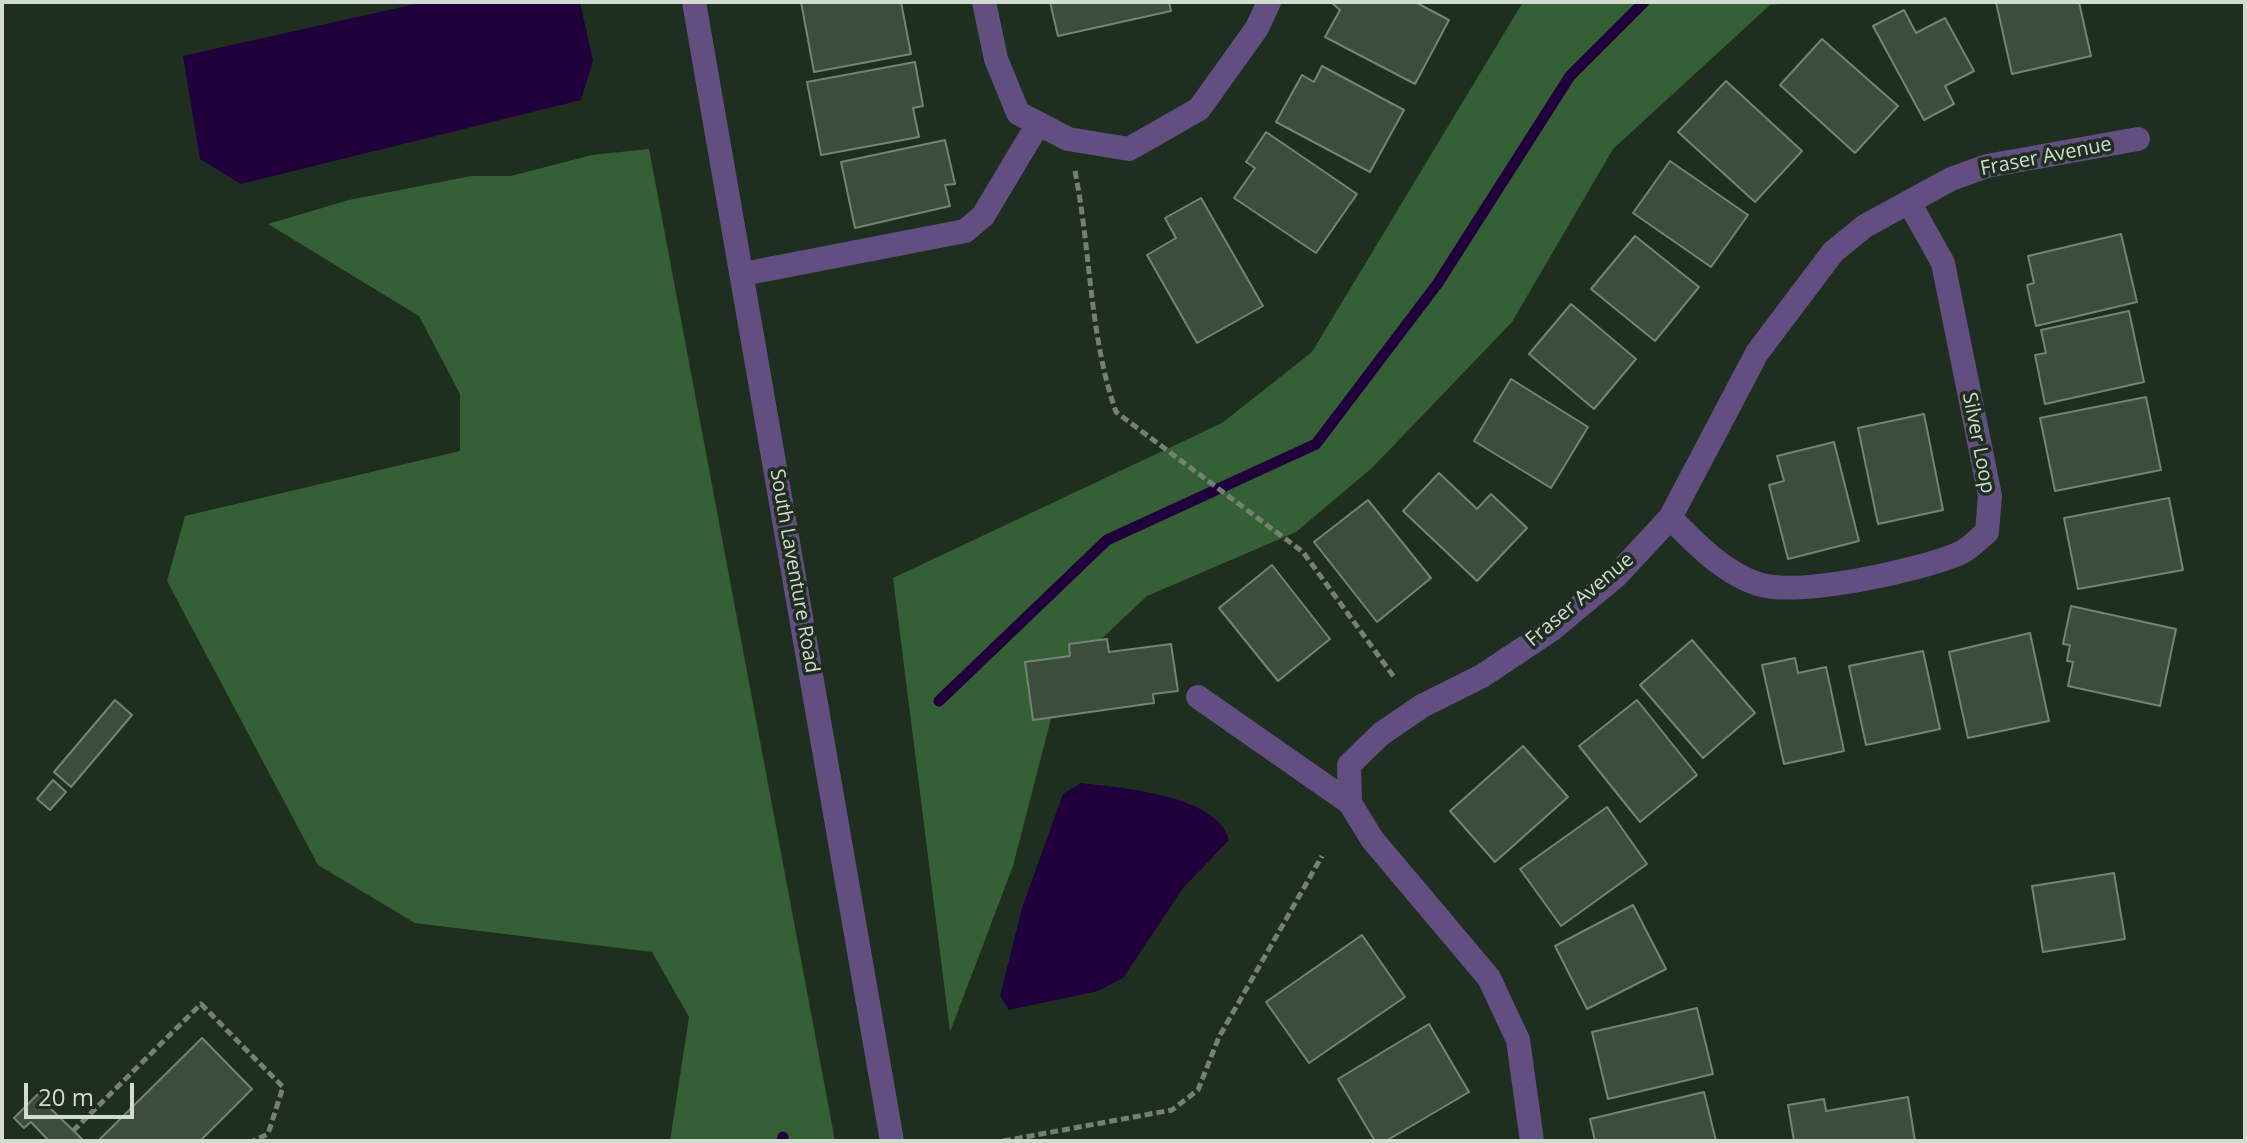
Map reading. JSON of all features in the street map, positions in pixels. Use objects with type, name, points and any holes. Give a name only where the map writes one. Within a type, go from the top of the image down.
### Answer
[{"type":"street","name":"South Laventure Road","points":[[694,2],[892,1141]]},
{"type":"street","points":[[984,2],[996,59],[1018,113],[1068,139],[1129,149],[1199,109],[1257,28],[1269,2]]},
{"type":"street","points":[[743,274],[965,231],[983,216],[1038,124]]},
{"type":"street","name":"Fraser Avenue","points":[[1350,803],[1349,765],[1381,734],[1422,706],[1482,676],[1551,630],[1616,576],[1670,518],[1757,353],[1833,252],[1865,226],[1951,179],[1987,166],[2138,139]]},
{"type":"street","name":"Silver Loop","points":[[1670,518],[1719,565],[1760,584],[1800,589],[1921,567],[1962,553],[1987,532],[1990,496],[1943,263],[1910,204]]},
{"type":"street","points":[[1198,697],[1350,803],[1372,839],[1489,978],[1518,1040],[1532,1141]]},
{"type":"path","points":[[1075,171],[1085,220],[1103,375],[1116,412],[1303,552],[1394,677]]},
{"type":"path","points":[[1003,1141],[1172,1110],[1198,1090],[1219,1037],[1322,856]]},
{"type":"path","points":[[73,1131],[201,1004],[283,1087],[269,1138],[253,1141]]},
{"type":"green space","points":[[1523,2],[1799,2],[1770,5],[1613,149],[1512,322],[1373,467],[1296,532],[1147,596],[1062,676],[1013,866],[950,1032],[893,578],[1222,423],[1312,352]]},
{"type":"green space","points":[[649,149],[835,1141],[670,1141],[689,1017],[652,952],[415,923],[318,865],[167,581],[185,516],[460,451],[460,394],[419,316],[268,224],[349,200],[471,176],[511,176],[592,155]]},
{"type":"shaded area","points":[[424,2],[580,2],[593,61],[581,100],[241,184],[200,159],[183,56]]},
{"type":"shaded area","points":[[1081,783],[1142,791],[1187,803],[1206,812],[1221,825],[1229,840],[1183,888],[1123,978],[1098,991],[1009,1010],[1000,996],[1022,908],[1063,794]]},
{"type":"building","points":[[801,2],[901,2],[911,54],[814,72]]},
{"type":"building","points":[[1050,2],[1169,2],[1171,11],[1058,36]]},
{"type":"building","points":[[1331,2],[1415,2],[1449,20],[1415,84],[1325,37],[1340,10]]},
{"type":"building","points":[[1996,2],[2079,2],[2091,56],[2012,74]]},
{"type":"building","points":[[1904,10],[1916,33],[1945,18],[1974,71],[1945,86],[1954,104],[1924,120],[1873,26]]},
{"type":"building","points":[[1822,39],[1898,106],[1855,153],[1780,85]]},
{"type":"building","points":[[915,62],[923,106],[913,108],[919,137],[821,155],[807,82]]},
{"type":"building","points":[[1322,66],[1404,110],[1370,172],[1276,122],[1302,75],[1314,82]]},
{"type":"building","points":[[1726,81],[1802,151],[1755,202],[1678,132]]},
{"type":"building","points":[[1266,132],[1357,194],[1316,253],[1234,198],[1255,168],[1246,162]]},
{"type":"building","points":[[945,140],[955,184],[945,185],[950,206],[855,228],[841,162]]},
{"type":"building","points":[[1670,161],[1748,215],[1711,267],[1633,213]]},
{"type":"building","points":[[1201,198],[1263,306],[1197,343],[1147,255],[1176,238],[1165,218]]},
{"type":"building","points":[[2121,234],[2137,302],[2036,326],[2027,285],[2034,283],[2028,256]]},
{"type":"building","points":[[1635,236],[1699,287],[1655,341],[1591,289]]},
{"type":"building","points":[[1571,304],[1636,359],[1594,409],[1529,354]]},
{"type":"building","points":[[2129,311],[2144,382],[2045,404],[2035,355],[2046,353],[2041,330]]},
{"type":"building","points":[[1511,379],[1588,427],[1551,488],[1474,441]]},
{"type":"building","points":[[2146,397],[2161,470],[2055,491],[2040,418]]},
{"type":"building","points":[[1924,414],[1943,510],[1878,524],[1858,428]]},
{"type":"building","points":[[1834,442],[1859,541],[1788,559],[1769,485],[1784,481],[1777,456]]},
{"type":"building","points":[[1439,473],[1477,509],[1491,494],[1527,528],[1477,581],[1403,511]]},
{"type":"building","points":[[2169,498],[2183,570],[2078,589],[2064,518]]},
{"type":"building","points":[[1368,500],[1431,578],[1377,622],[1314,542]]},
{"type":"building","points":[[1272,565],[1330,639],[1278,681],[1219,608]]},
{"type":"building","points":[[2071,606],[2176,629],[2160,706],[2068,686],[2073,662],[2067,661],[2070,645],[2063,644]]},
{"type":"building","points":[[2030,633],[2049,721],[1968,738],[1949,652]]},
{"type":"building","points":[[1107,639],[1109,652],[1171,644],[1178,691],[1153,694],[1154,703],[1033,720],[1025,662],[1070,656],[1069,644]]},
{"type":"building","points":[[1692,640],[1755,713],[1703,758],[1640,685]]},
{"type":"building","points":[[1923,651],[1940,729],[1866,745],[1849,666]]},
{"type":"building","points":[[1795,658],[1798,673],[1826,667],[1844,751],[1784,764],[1762,665]]},
{"type":"building","points":[[115,700],[132,715],[71,787],[54,772]]},
{"type":"building","points":[[1637,700],[1697,775],[1640,822],[1579,746]]},
{"type":"building","points":[[1523,746],[1568,797],[1495,862],[1450,811]]},
{"type":"building","points":[[53,780],[66,792],[50,810],[37,799]]},
{"type":"building","points":[[1607,807],[1647,864],[1561,926],[1520,869]]},
{"type":"building","points":[[2114,873],[2125,939],[2043,952],[2032,886]]},
{"type":"building","points":[[1633,905],[1666,969],[1587,1009],[1555,946]]},
{"type":"building","points":[[1362,935],[1405,997],[1309,1063],[1266,1002]]},
{"type":"building","points":[[1697,1008],[1713,1074],[1608,1099],[1592,1032]]},
{"type":"building","points":[[1429,1024],[1469,1092],[1386,1141],[1375,1141],[1338,1079]]},
{"type":"building","points":[[202,1038],[252,1089],[200,1141],[98,1141]]},
{"type":"building","points":[[43,1089],[53,1099],[47,1105],[84,1141],[49,1141],[31,1122],[24,1128],[14,1118]]},
{"type":"building","points":[[1704,1092],[1716,1141],[1595,1141],[1590,1119]]},
{"type":"building","points":[[1908,1097],[1915,1141],[1794,1141],[1788,1105],[1824,1099],[1826,1111]]},
{"type":"waterway","points":[[939,701],[1107,540],[1316,444],[1438,283],[1570,76],[1644,2]]},
{"type":"waterway","points":[[782,1141],[783,1137]]}]
